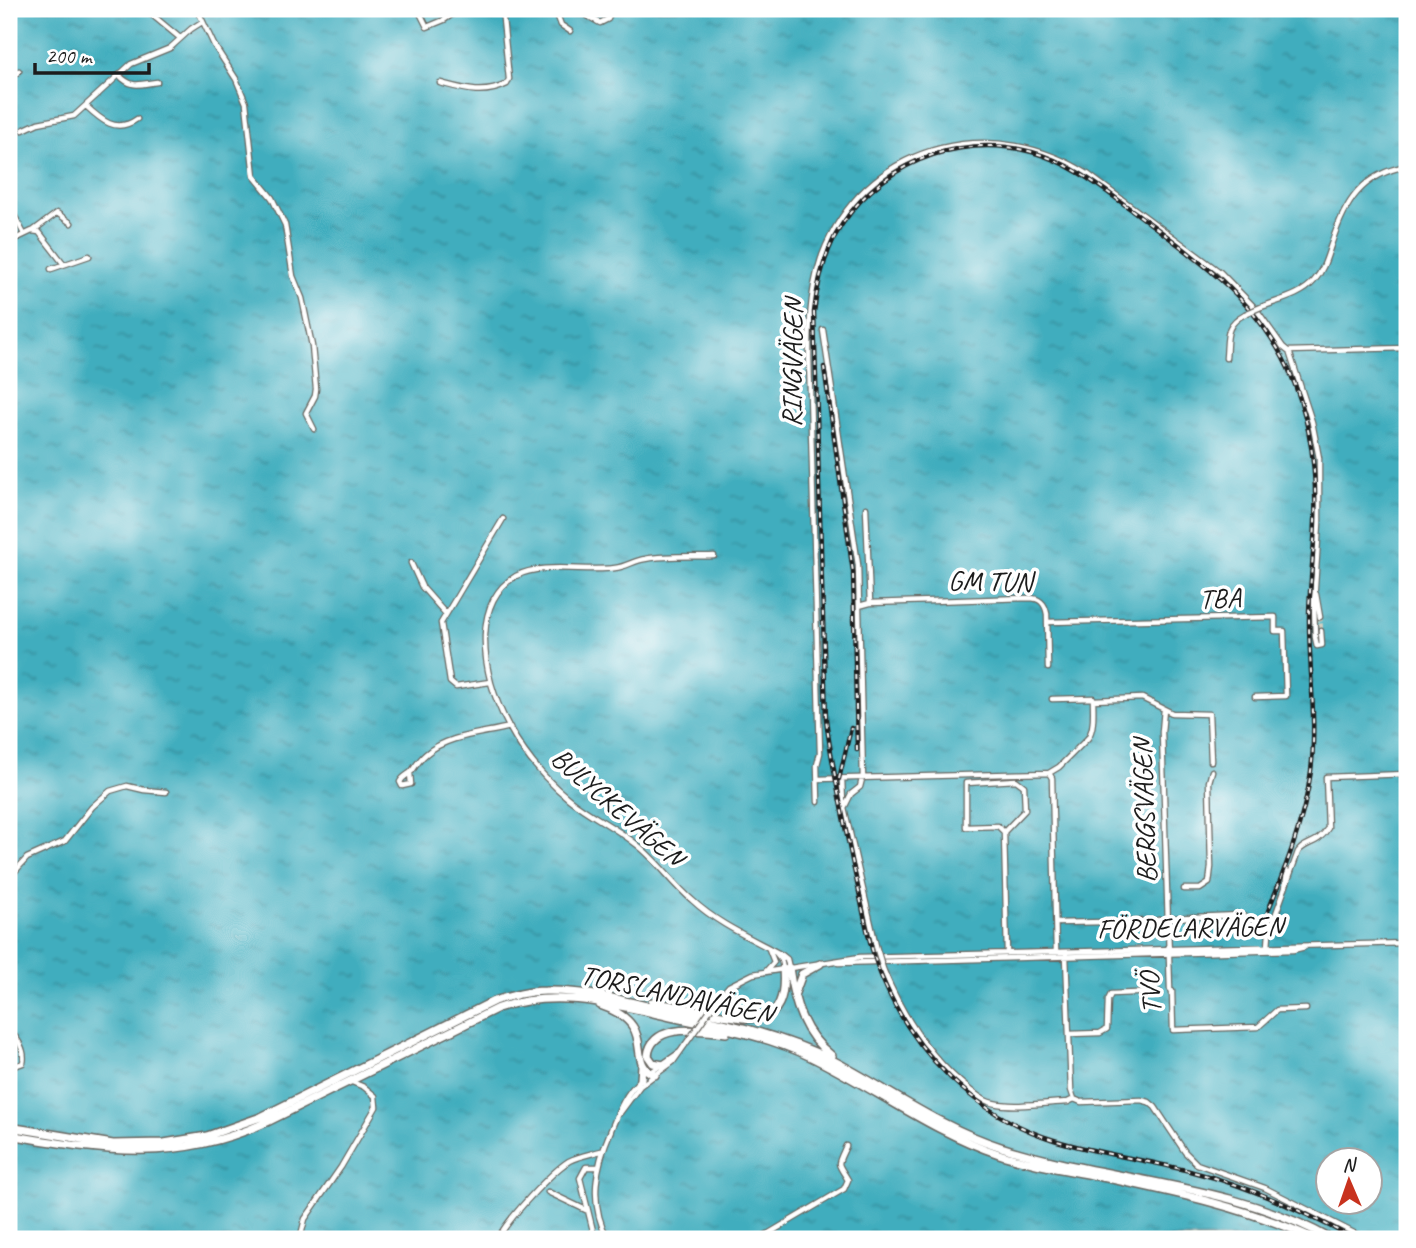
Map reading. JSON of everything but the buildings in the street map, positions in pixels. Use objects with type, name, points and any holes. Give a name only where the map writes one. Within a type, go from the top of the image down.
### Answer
[{"type":"main road","points":[[795,1001],[800,976],[820,964]]},
{"type":"main road","points":[[565,991],[603,993],[755,1019],[770,1014],[781,1002],[786,969]]},
{"type":"main road","points":[[786,969],[803,1023],[827,1052],[855,1074]]},
{"type":"main road","name":"TORSLANDAVÄGEN","points":[[9,1127],[113,1144],[164,1143],[207,1136],[261,1116],[494,1001],[522,993],[565,991],[617,999],[766,1034],[821,1055],[975,1139],[1026,1155],[1202,1192],[1259,1208],[1302,1224],[1331,1239]]},
{"type":"main road","name":"TORSLANDAVÄGEN","points":[[9,1135],[112,1151],[148,1152],[186,1148],[247,1130],[502,1007],[536,999],[575,999],[602,1002],[747,1034],[799,1051],[926,1121],[1000,1154],[1199,1198],[1268,1219],[1315,1239]]},
{"type":"main road","points":[[575,999],[610,1009],[630,1023],[637,1035],[648,1077]]},
{"type":"main road","points":[[645,1062],[655,1040],[669,1033],[687,1031],[747,1038],[829,1066]]},
{"type":"main road","points":[[645,1062],[663,1065]]},
{"type":"street","points":[[145,9],[180,38]]},
{"type":"street","points":[[197,9],[236,79],[246,103],[254,176],[272,198],[285,225],[293,276],[302,298],[313,351],[315,396],[306,413],[314,429]]},
{"type":"street","points":[[418,9],[427,27],[460,9]]},
{"type":"street","points":[[440,83],[475,92],[491,90],[507,83],[509,75],[502,9]]},
{"type":"street","points":[[555,9],[561,25],[570,31]]},
{"type":"street","points":[[584,14],[600,23],[608,19],[611,9]]},
{"type":"street","points":[[23,130],[38,123],[70,118],[131,64],[170,48],[202,22]]},
{"type":"street","points":[[9,80],[19,71]]},
{"type":"street","points":[[119,75],[134,86],[157,82]]},
{"type":"street","points":[[86,106],[104,122],[112,125],[131,123],[137,119]]},
{"type":"street","name":"RINGVÄGEN","points":[[818,802],[820,753],[810,315],[825,248],[842,218],[865,190],[884,174],[914,158],[951,145],[996,142],[1048,153],[1090,175],[1214,266],[1247,298],[1283,347],[1289,351]]},
{"type":"street","points":[[1226,358],[1229,327],[1233,321],[1301,292],[1313,282],[1327,259],[1343,211],[1354,194],[1388,171],[1407,166]]},
{"type":"street","points":[[13,212],[24,234]]},
{"type":"street","points":[[9,242],[34,230],[57,213],[71,223]]},
{"type":"street","points":[[34,230],[42,235],[63,263]]},
{"type":"street","points":[[9,256],[14,260]]},
{"type":"street","points":[[51,269],[89,256]]},
{"type":"street","points":[[824,330],[858,565],[862,779],[860,787],[851,794],[845,807]]},
{"type":"street","points":[[1321,631],[1320,647],[1316,645],[1315,637],[1320,523],[1319,458],[1312,422],[1289,351],[1407,348]]},
{"type":"street","points":[[866,508],[870,603]]},
{"type":"street","points":[[491,682],[456,687],[450,682],[441,622],[503,519]]},
{"type":"street","name":"BULYCKEVÄGEN","points":[[715,556],[646,558],[614,569],[531,570],[516,576],[499,590],[488,610],[485,639],[491,682],[498,705],[510,727],[536,764],[569,799],[635,843],[704,911],[771,950]]},
{"type":"street","points":[[411,564],[422,587],[445,614]]},
{"type":"street","points":[[1315,590],[1320,617]]},
{"type":"street","name":"GM TUN","points":[[859,606],[870,603],[1033,598],[1045,607],[1048,668]]},
{"type":"street","name":"TBA","points":[[1047,622],[1275,617],[1275,631],[1284,631],[1286,696],[1255,697]]},
{"type":"street","points":[[1052,699],[1142,698],[1172,713],[1209,713],[1211,761]]},
{"type":"street","points":[[818,779],[1049,773],[1059,767],[1091,733],[1093,699]]},
{"type":"street","name":"BERGSVÄGEN","points":[[1164,709],[1162,732],[1170,951]]},
{"type":"street","points":[[410,773],[416,763],[434,748],[451,740],[510,727]]},
{"type":"street","points":[[1184,889],[1200,889],[1209,883],[1209,782],[1212,771]]},
{"type":"street","points":[[1049,773],[1052,778],[1056,951]]},
{"type":"street","points":[[1268,948],[1272,927],[1300,848],[1316,842],[1328,828],[1326,777],[1407,774]]},
{"type":"street","points":[[844,779],[845,807],[883,969],[902,1009],[925,1044],[961,1082],[986,1101],[1012,1104],[1064,1102],[1074,1099],[1086,1102],[1149,1102],[1185,1152],[1197,1164],[1265,1188],[1366,1239]]},
{"type":"street","points":[[1004,832],[1025,810],[1023,784],[1016,780],[966,783],[966,827],[998,826],[1004,832],[1007,956]]},
{"type":"street","points":[[9,878],[27,858],[65,841],[92,807],[110,791],[127,786],[166,792]]},
{"type":"street","points":[[1283,897],[1287,871]]},
{"type":"street","points":[[1056,923],[1153,921],[1240,915],[1272,927]]},
{"type":"street","points":[[1245,929],[1272,927]]},
{"type":"street","points":[[1196,930],[1205,930]]},
{"type":"street","name":"FÖRDELARVÄGEN","points":[[1066,954],[1407,943]]},
{"type":"street","points":[[771,950],[781,959],[786,969]]},
{"type":"street","points":[[765,971],[774,962],[771,950]]},
{"type":"street","points":[[820,964],[988,959],[1056,951],[1066,954]]},
{"type":"street","name":"TVÖ","points":[[1170,951],[1174,1030],[1258,1027],[1277,1010],[1306,1009]]},
{"type":"street","points":[[971,953],[988,959],[1007,956]]},
{"type":"street","points":[[648,1077],[673,1062],[717,1000],[736,982],[753,974],[860,957],[971,953],[1007,956],[1066,954]]},
{"type":"street","points":[[1066,954],[1071,1090],[1074,1099]]},
{"type":"street","points":[[958,959],[970,961],[974,965]]},
{"type":"street","points":[[1069,1034],[1100,1033],[1107,1028],[1108,1000],[1111,994],[1159,992]]},
{"type":"street","points":[[9,1030],[23,1051],[24,1059],[23,1063],[9,1068]]},
{"type":"street","points":[[608,1239],[597,1212],[595,1187],[602,1151],[613,1123],[629,1099],[648,1077],[680,1052]]},
{"type":"street","points":[[363,1087],[361,1080],[364,1074]]},
{"type":"street","points":[[300,1239],[305,1219],[341,1167],[375,1110],[376,1097],[363,1087],[348,1082]]},
{"type":"street","points":[[759,1239],[844,1189],[848,1180],[838,1164],[846,1146]]},
{"type":"street","points":[[498,1239],[532,1196],[561,1167],[572,1159],[602,1151]]},
{"type":"street","points":[[595,1239],[581,1174],[586,1167],[598,1167]]},
{"type":"street","points":[[548,1192],[588,1211]]},
{"type":"water","points":[[9,9],[1407,9],[1407,1239],[9,1239]]},
{"type":"tunnel","points":[[1320,617],[1321,631]]},
{"type":"railway","points":[[1266,916],[1299,827],[1313,752],[1309,619],[1315,482],[1307,424],[1288,368],[1259,321],[1222,281],[1202,263],[1074,170],[1032,152],[1003,147],[946,151],[919,160],[871,191],[851,212],[827,254],[814,312],[826,719],[865,922],[882,978],[895,1005],[929,1055],[973,1098],[999,1115],[1054,1140],[1235,1184],[1296,1209],[1354,1239]]},
{"type":"railway","points":[[824,367],[853,572],[857,750]]},
{"type":"railway","points":[[839,779],[851,728]]}]
